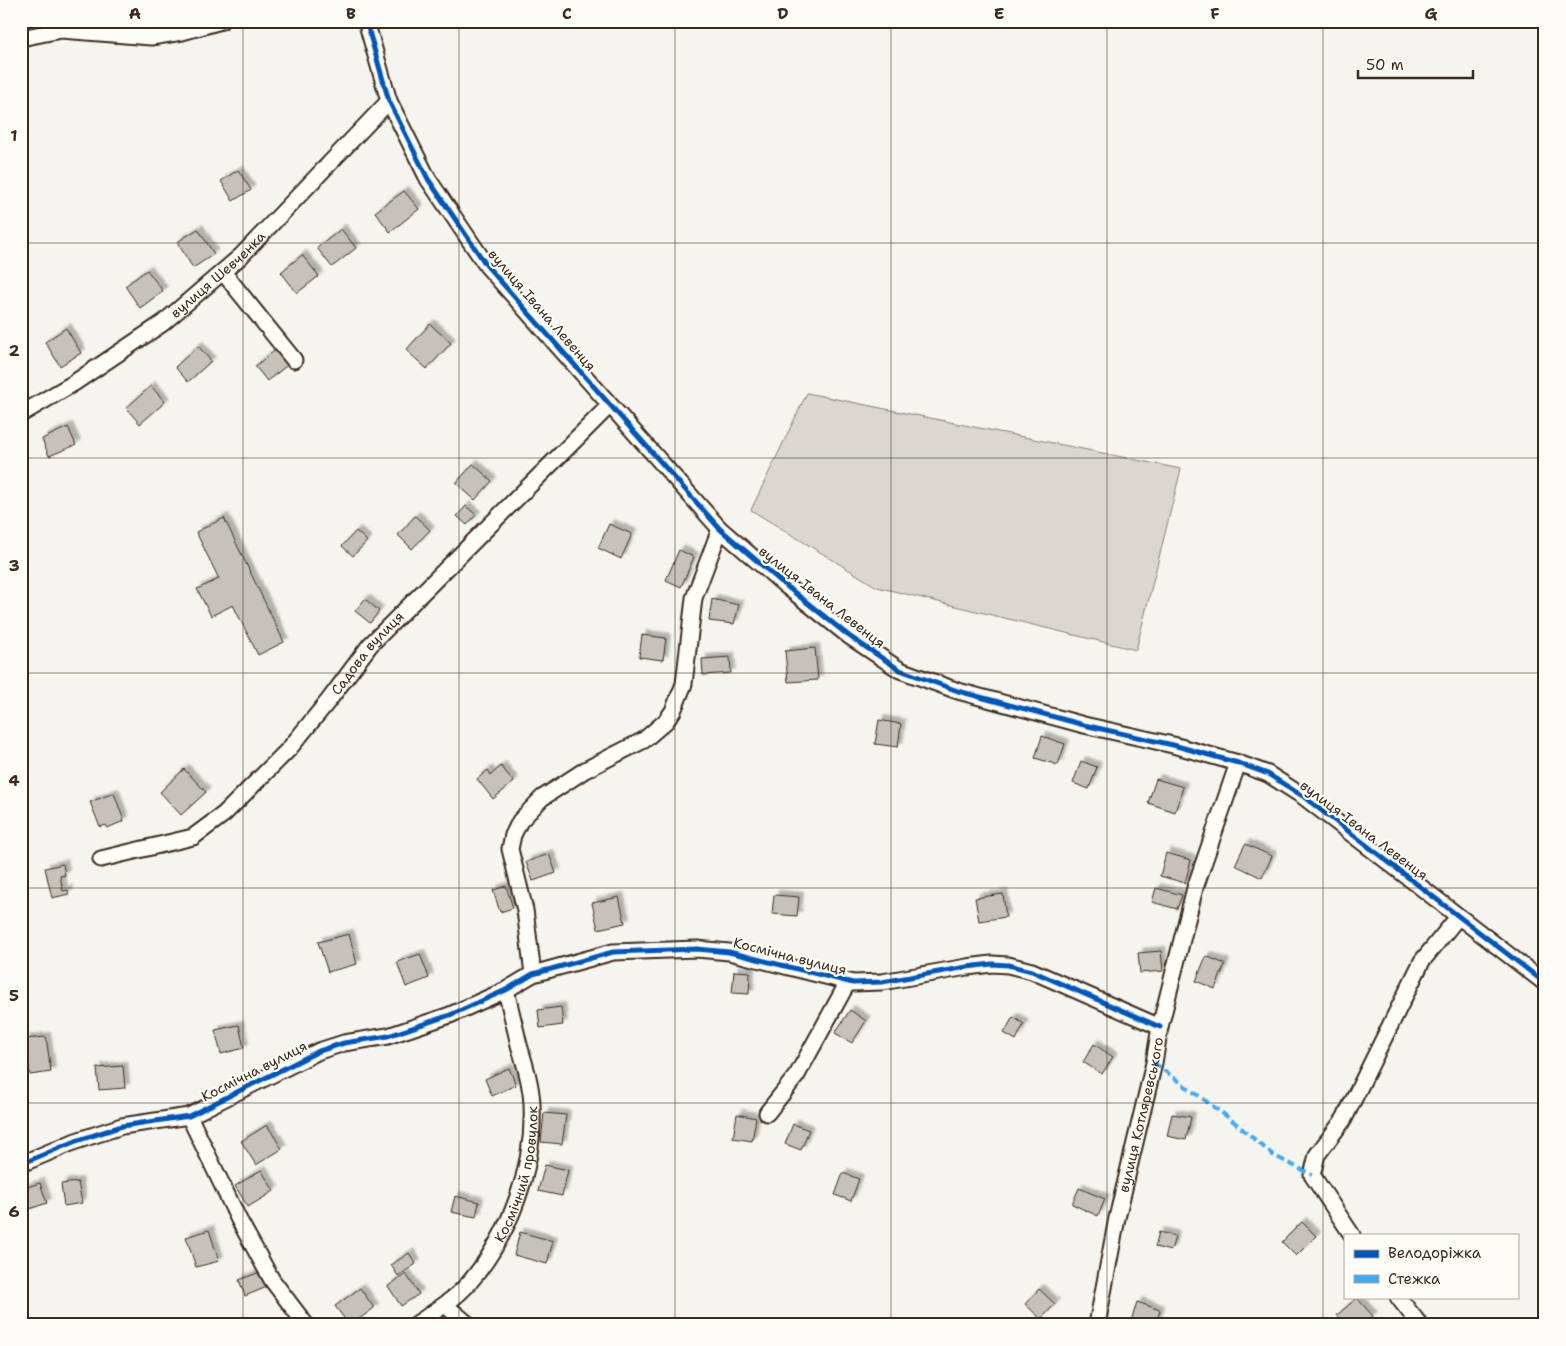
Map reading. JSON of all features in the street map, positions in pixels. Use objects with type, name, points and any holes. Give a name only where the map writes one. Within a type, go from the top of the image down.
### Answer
[{"type":"street","points":[[21,38],[61,30],[150,36],[182,32],[221,21]]},
{"type":"street","name":"вулиця Івана Левенця","points":[[366,21],[389,101],[428,179],[487,266],[720,529],[785,585],[849,636],[900,670],[958,691],[1084,725],[1173,745],[1268,774],[1304,797],[1545,983]]},
{"type":"street","name":"вулиця Шевченка","points":[[21,414],[74,383],[163,323],[223,272],[241,256],[389,101]]},
{"type":"street","points":[[223,272],[294,360]]},
{"type":"street","name":"Садова вулиця","points":[[101,859],[193,837],[224,814],[289,750],[370,645],[610,405]]},
{"type":"street","points":[[533,974],[525,910],[510,849],[513,835],[520,821],[542,798],[585,770],[644,740],[666,721],[684,684],[694,598],[720,529]]},
{"type":"street","name":"вулиця Котляревського","points":[[1097,1325],[1117,1218],[1154,1063],[1160,1027],[1195,888],[1238,764]]},
{"type":"street","points":[[1351,1234],[1312,1175],[1317,1155],[1344,1119],[1422,961],[1458,916]]},
{"type":"street","name":"Космічна вулиця","points":[[21,1164],[76,1141],[122,1126],[189,1116],[320,1051],[344,1043],[388,1036],[450,1015],[506,990],[533,974],[613,952],[697,949],[728,952],[853,983],[882,982],[992,964],[1008,965],[1032,971],[1160,1027]]},
{"type":"street","points":[[767,1113],[797,1075],[848,982]]},
{"type":"street","name":"Космічний провулок","points":[[415,1325],[445,1305],[468,1284],[486,1261],[502,1233],[515,1204],[525,1169],[531,1137],[532,1105],[529,1079],[506,990]]},
{"type":"street","points":[[189,1116],[239,1220],[272,1280],[306,1325]]},
{"type":"street","points":[[1399,1298],[1420,1325]]},
{"type":"street","points":[[445,1305],[469,1325]]},
{"type":"shaded area","points":[[807,393],[1181,469],[1136,650],[877,587],[751,510]]},
{"type":"building","points":[[238,170],[251,190],[233,201],[221,181]]},
{"type":"building","points":[[404,191],[419,209],[390,232],[375,212]]},
{"type":"building","points":[[198,229],[214,254],[193,268],[177,242]]},
{"type":"building","points":[[341,229],[356,248],[332,267],[317,248]]},
{"type":"building","points":[[302,255],[319,276],[297,293],[281,272]]},
{"type":"building","points":[[147,270],[163,291],[140,308],[125,286]]},
{"type":"building","points":[[430,324],[451,343],[427,369],[406,350]]},
{"type":"building","points":[[66,328],[81,353],[60,366],[45,342]]},
{"type":"building","points":[[198,346],[211,361],[188,382],[175,367]]},
{"type":"building","points":[[278,348],[290,363],[267,381],[255,366]]},
{"type":"building","points":[[151,386],[165,402],[140,424],[126,408]]},
{"type":"building","points":[[68,427],[76,445],[49,456],[42,439]]},
{"type":"building","points":[[473,464],[492,481],[475,500],[456,483]]},
{"type":"building","points":[[466,506],[476,515],[467,525],[457,516]]},
{"type":"building","points":[[415,516],[430,530],[412,549],[398,535]]},
{"type":"building","points":[[224,518],[284,642],[258,655],[233,605],[211,616],[197,589],[219,579],[196,532]]},
{"type":"building","points":[[609,524],[632,534],[621,559],[598,548]]},
{"type":"building","points":[[356,531],[367,541],[353,556],[342,546]]},
{"type":"building","points":[[679,550],[694,557],[681,587],[666,580]]},
{"type":"building","points":[[365,599],[379,611],[370,623],[355,611]]},
{"type":"building","points":[[712,599],[739,605],[734,624],[709,621]]},
{"type":"building","points":[[642,635],[666,638],[663,660],[639,657]]},
{"type":"building","points":[[815,648],[818,680],[788,682],[785,651]]},
{"type":"building","points":[[730,657],[731,673],[703,675],[702,659]]},
{"type":"building","points":[[879,720],[901,724],[898,747],[875,744]]},
{"type":"building","points":[[1042,736],[1065,744],[1058,765],[1035,758]]},
{"type":"building","points":[[1081,761],[1097,767],[1089,789],[1073,783]]},
{"type":"building","points":[[501,766],[514,782],[493,799],[477,779],[488,770],[491,775]]},
{"type":"building","points":[[184,769],[206,792],[181,815],[160,792]]},
{"type":"building","points":[[1156,779],[1183,787],[1175,812],[1148,803]]},
{"type":"building","points":[[114,793],[124,821],[107,828],[106,825],[100,827],[90,802]]},
{"type":"building","points":[[1245,844],[1272,856],[1262,878],[1235,865]]},
{"type":"building","points":[[1166,853],[1191,860],[1185,883],[1160,876]]},
{"type":"building","points":[[549,854],[556,873],[533,881],[526,862]]},
{"type":"building","points":[[63,864],[65,875],[60,876],[63,891],[68,890],[69,894],[52,898],[45,868]]},
{"type":"building","points":[[506,886],[513,908],[500,912],[493,890]]},
{"type":"building","points":[[1156,888],[1182,895],[1177,909],[1152,902]]},
{"type":"building","points":[[1003,894],[1006,917],[979,921],[975,898]]},
{"type":"building","points":[[774,895],[799,897],[797,916],[772,914]]},
{"type":"building","points":[[619,897],[625,923],[598,929],[592,903]]},
{"type":"building","points":[[349,934],[357,964],[328,972],[318,942]]},
{"type":"building","points":[[1161,951],[1163,971],[1140,973],[1138,953]]},
{"type":"building","points":[[420,954],[429,978],[406,987],[397,962]]},
{"type":"building","points":[[1206,956],[1225,964],[1215,989],[1196,981]]},
{"type":"building","points":[[734,971],[750,972],[749,994],[732,993]]},
{"type":"building","points":[[561,1007],[563,1025],[540,1028],[538,1010]]},
{"type":"building","points":[[850,1010],[866,1021],[852,1043],[835,1033]]},
{"type":"building","points":[[1013,1017],[1024,1024],[1016,1040],[1004,1033]]},
{"type":"building","points":[[239,1025],[244,1048],[221,1054],[215,1030]]},
{"type":"building","points":[[46,1037],[51,1072],[30,1075],[25,1039]]},
{"type":"building","points":[[1094,1044],[1113,1057],[1102,1074],[1083,1062]]},
{"type":"building","points":[[123,1066],[125,1088],[99,1090],[97,1068]]},
{"type":"building","points":[[509,1068],[516,1085],[492,1096],[485,1079]]},
{"type":"building","points":[[544,1113],[566,1115],[562,1144],[541,1142]]},
{"type":"building","points":[[737,1114],[756,1118],[752,1141],[733,1138]]},
{"type":"building","points":[[1172,1114],[1191,1117],[1186,1140],[1167,1136]]},
{"type":"building","points":[[793,1124],[809,1130],[801,1150],[785,1144]]},
{"type":"building","points":[[267,1125],[282,1149],[256,1165],[241,1141]]},
{"type":"building","points":[[545,1165],[568,1170],[562,1196],[538,1191]]},
{"type":"building","points":[[261,1170],[274,1191],[248,1207],[235,1186]]},
{"type":"building","points":[[843,1173],[859,1179],[851,1201],[835,1195]]},
{"type":"building","points":[[78,1182],[82,1203],[64,1206],[61,1184]]},
{"type":"building","points":[[40,1183],[47,1203],[21,1212],[21,1189]]},
{"type":"building","points":[[1079,1188],[1105,1199],[1098,1216],[1072,1204]]},
{"type":"building","points":[[455,1196],[479,1202],[476,1217],[451,1212]]},
{"type":"building","points":[[1302,1222],[1316,1236],[1296,1256],[1282,1242]]},
{"type":"building","points":[[209,1230],[219,1261],[196,1267],[186,1237]]},
{"type":"building","points":[[520,1232],[553,1241],[547,1264],[514,1255]]},
{"type":"building","points":[[1159,1232],[1175,1236],[1171,1251],[1155,1247]]},
{"type":"building","points":[[409,1253],[416,1264],[398,1276],[391,1265]]},
{"type":"building","points":[[260,1272],[267,1287],[245,1296],[239,1280]]},
{"type":"building","points":[[406,1274],[419,1294],[401,1306],[388,1286]]},
{"type":"building","points":[[360,1288],[374,1308],[349,1325],[335,1306]]},
{"type":"building","points":[[1039,1289],[1055,1304],[1041,1319],[1025,1304]]},
{"type":"building","points":[[1357,1298],[1373,1316],[1362,1325],[1346,1325],[1337,1315]]},
{"type":"building","points":[[1137,1302],[1160,1310],[1156,1325],[1141,1325],[1131,1321]]},
{"type":"marked path","points":[[1154,1063],[1233,1121],[1273,1155],[1312,1175]]},
{"type":"cycle path","points":[[366,21],[389,101],[428,179],[487,266],[720,529],[785,585],[849,636],[900,670],[958,691],[1084,725],[1173,745],[1238,763],[1268,774],[1304,797],[1545,983]]},
{"type":"cycle path","points":[[21,1164],[76,1141],[122,1126],[189,1116],[319,1051],[344,1043],[388,1036],[450,1015],[506,990],[533,974],[613,952],[697,949],[729,952],[853,983],[882,982],[992,964],[1008,965],[1032,971],[1160,1027]]}]
